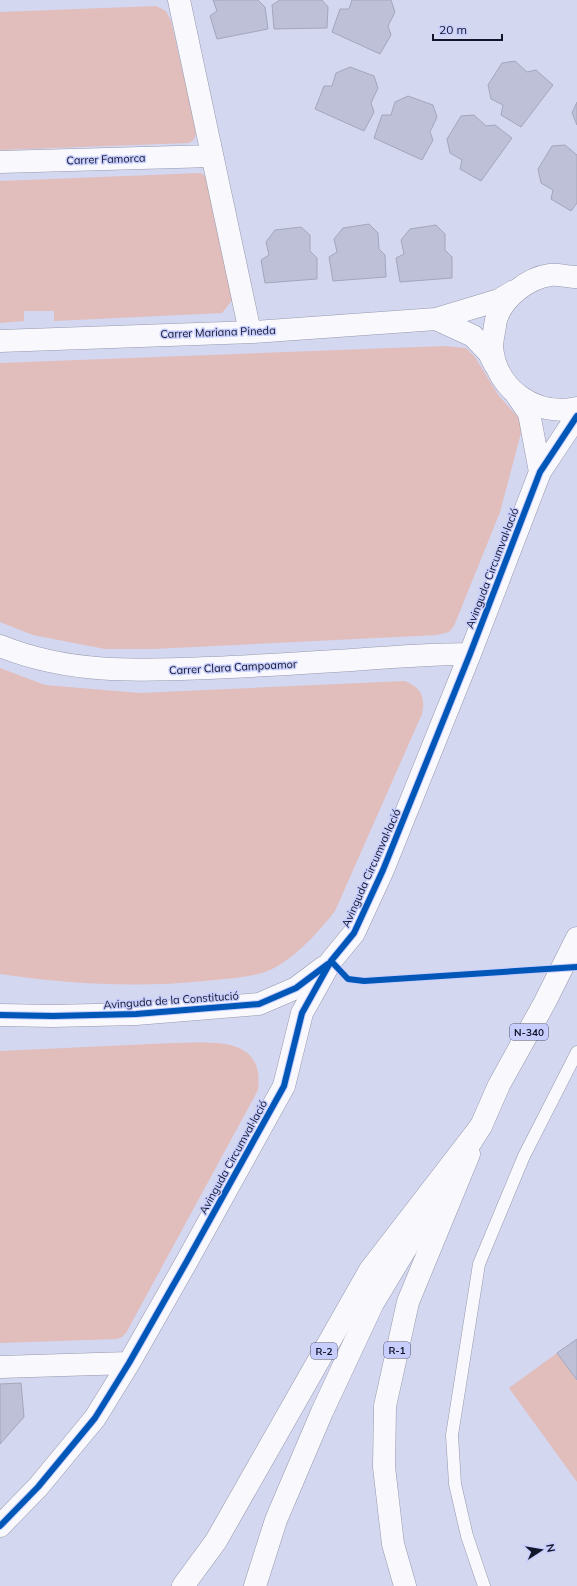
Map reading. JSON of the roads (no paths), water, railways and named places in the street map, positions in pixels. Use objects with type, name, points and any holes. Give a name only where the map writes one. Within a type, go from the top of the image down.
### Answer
[{"type":"main road","points":[[179,0],[250,332]]},
{"type":"main road","name":"Carrer Famorca","points":[[0,162],[212,156]]},
{"type":"main road","points":[[498,369],[492,346],[497,316],[509,296],[528,282],[577,265]]},
{"type":"main road","points":[[550,275],[577,277]]},
{"type":"main road","name":"Carrer Mariana Pineda","points":[[0,341],[250,332],[436,319],[499,300],[522,286]]},
{"type":"main road","points":[[436,319],[473,336],[489,353],[509,388],[527,402],[543,409],[567,411],[577,408]]},
{"type":"main road","points":[[515,393],[529,413],[540,472]]},
{"type":"main road","name":"Avinguda Circumval·lació","points":[[0,1526],[38,1487],[95,1418],[129,1363],[284,1086],[302,1013],[331,961],[354,933],[383,870],[470,654],[540,472],[577,416]]},
{"type":"main road","name":"Carrer Clara Campoamor","points":[[0,646],[16,652],[80,668],[150,671],[265,666],[439,654],[470,654]]},
{"type":"main road","name":"N-340","points":[[255,1586],[279,1513],[322,1412],[373,1303],[481,1126],[500,1085],[545,1002],[577,938]]},
{"type":"main road","name":"Avinguda de la Constitució","points":[[0,1015],[53,1016],[136,1014],[260,1004],[296,988],[331,961]]},
{"type":"main road","name":"R-2","points":[[183,1586],[216,1541],[370,1270],[481,1126]]},
{"type":"main road","name":"R-1","points":[[405,1586],[394,1544],[384,1467],[385,1406],[408,1302],[481,1126]]},
{"type":"main road","points":[[0,1367],[129,1363]]},
{"type":"lane","points":[[484,1586],[467,1536],[454,1484],[452,1435],[479,1264],[524,1156],[577,1052]]}]
